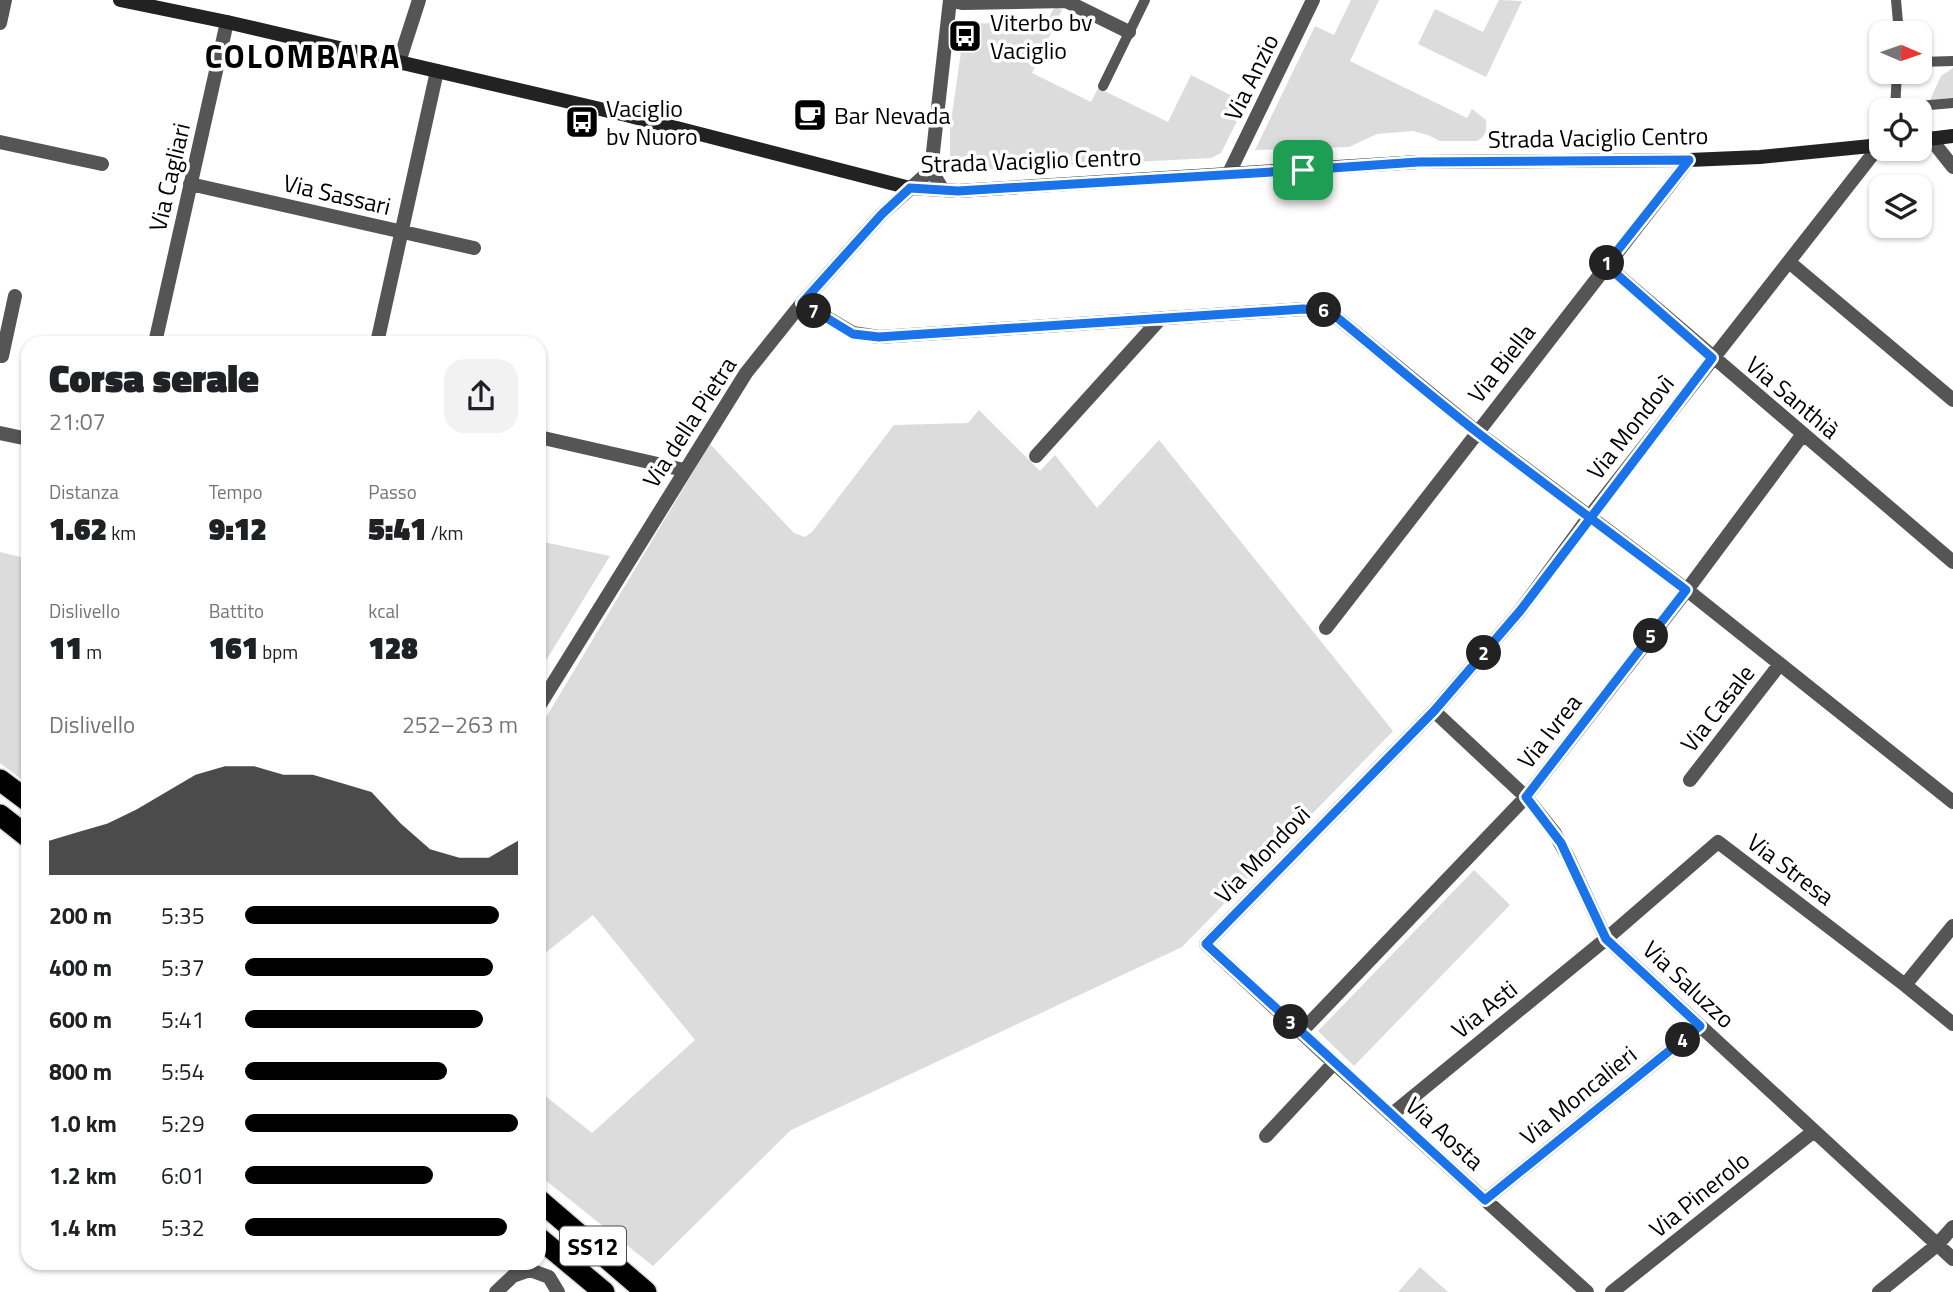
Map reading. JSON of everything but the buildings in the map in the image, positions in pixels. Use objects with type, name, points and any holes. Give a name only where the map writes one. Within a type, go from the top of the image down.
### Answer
[{"type":"highway","points":[[0,780],[21,796]]},
{"type":"highway","points":[[0,815],[21,832]]},
{"type":"highway","name":"SS12","points":[[546,1206],[646,1292]]},
{"type":"highway","name":"SS12","points":[[546,1244],[604,1292]]},
{"type":"street","points":[[0,23],[5,0]]},
{"type":"street","name":"Strada Vaciglio Centro","points":[[120,0],[626,115],[910,188],[958,191],[1418,162],[1760,157],[1869,146]]},
{"type":"street","points":[[399,62],[419,0]]},
{"type":"street","points":[[943,190],[931,170],[950,0],[962,3],[1066,1],[1129,32]]},
{"type":"street","name":"Via Anzio","points":[[1229,173],[1313,0]]},
{"type":"street","name":"Via Cagliari","points":[[157,336],[226,22]]},
{"type":"street","points":[[379,336],[437,71]]},
{"type":"street","points":[[1932,138],[1953,136]]},
{"type":"street","points":[[0,142],[102,164]]},
{"type":"street","points":[[1932,146],[1953,167]]},
{"type":"street","name":"Via Biella","points":[[1326,628],[1689,160]]},
{"type":"street","name":"Via Mondovì","points":[[1206,944],[1434,711],[1520,611],[1712,358],[1869,160]]},
{"type":"street","name":"Via della Pietra","points":[[546,695],[746,373],[802,303],[882,214],[931,170]]},
{"type":"street","name":"Via Sassari","points":[[190,184],[474,248]]},
{"type":"street","points":[[1789,262],[1953,400]]},
{"type":"street","name":"Via Santhià","points":[[1606,265],[1953,562]]},
{"type":"street","points":[[0,355],[2,356],[15,296]]},
{"type":"street","points":[[802,303],[853,334],[867,336],[1303,309],[1325,310],[1477,432],[1686,590],[1953,802]]},
{"type":"street","points":[[1036,456],[1161,318]]},
{"type":"street","points":[[0,433],[21,438]]},
{"type":"street","name":"Via Ivrea","points":[[1301,1032],[1526,797],[1803,434]]},
{"type":"street","points":[[546,440],[684,470]]},
{"type":"street","name":"Via Casale","points":[[1690,780],[1780,664]]},
{"type":"street","name":"Via Saluzzo","points":[[1434,711],[1526,797],[1561,843],[1606,939],[1953,1259]]},
{"type":"street","name":"Via Stresa","points":[[1606,939],[1718,842],[1953,1024]]},
{"type":"street","points":[[1905,985],[1953,926]]},
{"type":"street","name":"Via Asti","points":[[1391,1115],[1606,939]]},
{"type":"street","name":"Via Aosta","points":[[1206,944],[1587,1292]]},
{"type":"street","name":"Via Moncalieri","points":[[1485,1200],[1700,1026]]},
{"type":"street","points":[[1266,1136],[1334,1063]]},
{"type":"street","name":"Via Pinerolo","points":[[1612,1292],[1814,1131]]},
{"type":"street","points":[[1879,1292],[1937,1245],[1953,1227]]},
{"type":"street","points":[[496,1292],[513,1276],[530,1270],[549,1277],[558,1292]]},
{"type":"lane","points":[[1103,86],[1145,0]]},
{"type":"lane","points":[[1896,0],[1898,21]]},
{"type":"lane","points":[[1932,62],[1953,61]]},
{"type":"lane","points":[[1932,105],[1953,103]]},
{"type":"shaded area","points":[[1351,0],[1379,0],[1350,61],[1467,118],[1472,109],[1486,120],[1486,130],[1482,137],[1477,141],[1440,141],[1413,131],[1377,134],[1349,147],[1255,150],[1315,26],[1334,35]]},
{"type":"shaded area","points":[[1499,0],[1522,1],[1486,77],[1418,44],[1435,9],[1483,32]]},
{"type":"shaded area","points":[[1055,6],[1062,10],[1032,73],[1091,102],[1098,88],[1168,122],[1191,75],[1246,103],[1221,153],[1211,158],[961,171],[950,161],[950,128],[965,24],[1047,21]]},
{"type":"shaded area","points":[[1953,68],[1953,98],[1932,100],[1931,98],[1941,76]]},
{"type":"shaded area","points":[[979,410],[1040,471],[1055,455],[1097,508],[1159,440],[1393,731],[1182,947],[791,1130],[653,1266],[546,1181],[546,1097],[592,1133],[695,1040],[593,915],[546,952],[546,717],[710,444],[794,533],[805,537],[812,532],[894,425],[968,423]]},
{"type":"shaded area","points":[[546,542],[610,556],[546,661]]},
{"type":"shaded area","points":[[0,552],[21,557],[21,779],[0,763]]},
{"type":"shaded area","points":[[1474,870],[1510,905],[1354,1066],[1318,1031]]},
{"type":"shaded area","points":[[1420,1267],[1448,1292],[1398,1292]]},
{"type":"place","name":"Viterbo bv Vaciglio","points":[[965,36]]},
{"type":"place","name":"Bar Nevada","points":[[810,115]]},
{"type":"place","name":"Vaciglio bv Nuoro","points":[[582,122]]},
{"type":"district","name":"COLOMBARA","points":[[303,56]]},
{"type":"route","points":[[1303,170],[958,191],[910,188],[882,214],[802,303],[853,334],[879,337],[1314,308],[1325,310],[1477,432],[1570,503],[1589,517],[1604,528],[1686,590],[1526,797],[1569,857],[1606,939],[1700,1026],[1485,1200],[1206,944],[1434,711],[1520,611],[1589,517],[1712,358],[1606,265],[1689,160],[1418,162],[1303,170]]}]
